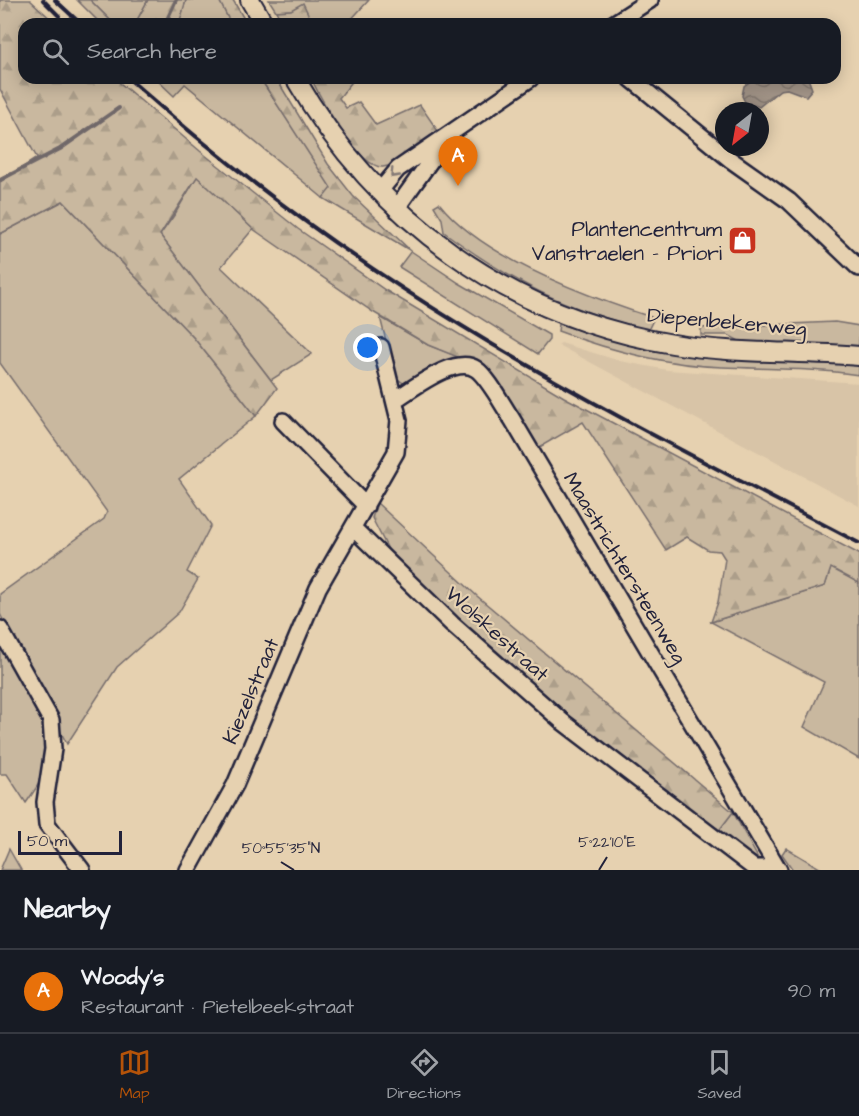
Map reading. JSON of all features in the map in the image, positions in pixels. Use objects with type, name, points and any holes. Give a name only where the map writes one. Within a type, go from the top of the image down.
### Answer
[{"type":"main road","points":[[250,0],[260,18]]},
{"type":"main road","name":"Diepenbekerweg","points":[[299,84],[351,162],[396,209],[438,244],[524,297],[605,329],[676,344],[859,356]]},
{"type":"street","points":[[622,18],[650,0]]},
{"type":"street","points":[[379,192],[398,169],[523,84]]},
{"type":"street","points":[[637,84],[731,160],[789,201],[859,268]]},
{"type":"street","points":[[396,209],[448,137]]},
{"type":"street","points":[[354,529],[398,446],[399,420],[396,399],[381,347]]},
{"type":"street","name":"Maastrichtersteenweg","points":[[396,399],[454,365],[466,364],[477,369],[512,419],[778,869]]},
{"type":"street","points":[[283,421],[366,506]]},
{"type":"street","name":"Wolskestraat","points":[[354,529],[452,624],[563,722],[754,868],[778,869]]},
{"type":"street","name":"Kiezelstraat","points":[[188,870],[235,786],[318,588],[354,529]]},
{"type":"street","points":[[0,629],[51,720],[53,749],[45,802],[47,824],[82,870]]},
{"type":"shaded area","points":[[561,343],[620,361],[667,370],[859,383],[859,506],[558,345]]},
{"type":"green space","points":[[0,0],[30,0],[50,18],[18,18],[18,84],[121,84],[298,229],[385,290],[564,397],[859,554],[859,583],[831,568],[825,586],[711,622],[718,602],[725,559],[720,551],[708,550],[687,537],[666,550],[583,422],[538,448],[500,386],[485,368],[428,345],[373,312],[253,229],[197,177],[160,235],[277,388],[256,416],[194,338],[63,201],[0,234],[0,182],[37,158],[0,89]]},
{"type":"green space","points":[[77,0],[90,0],[108,18],[95,18]]},
{"type":"green space","points":[[90,0],[148,0],[138,18],[108,18]]},
{"type":"green space","points":[[148,0],[186,0],[181,18],[138,18]]},
{"type":"green space","points":[[186,0],[219,0],[228,18],[181,18]]},
{"type":"green space","points":[[219,0],[233,0],[244,18],[228,18]]},
{"type":"green space","points":[[269,0],[369,0],[352,18],[308,18],[291,10],[276,11]]},
{"type":"green space","points":[[303,3],[310,18],[280,18],[276,11],[291,10]]},
{"type":"green space","points":[[161,84],[185,84],[174,96]]},
{"type":"green space","points":[[185,84],[264,84],[332,188],[323,198]]},
{"type":"green space","points":[[264,84],[280,84],[328,164],[353,196],[411,251],[323,198],[331,188]]},
{"type":"green space","points":[[314,84],[350,84],[339,98],[346,108],[359,102],[376,125],[420,105],[440,134],[398,162],[383,167],[373,165],[352,145]]},
{"type":"green space","points":[[197,176],[253,229],[221,267],[312,354],[271,380],[160,235]]},
{"type":"green space","points":[[63,201],[194,338],[256,416],[179,479],[211,525],[187,572],[198,579],[179,612],[117,667],[67,744],[0,614],[0,594],[104,519],[107,512],[0,363],[0,234]]},
{"type":"green space","points":[[439,203],[458,223],[508,258],[568,287],[654,318],[648,330],[565,303],[493,266],[444,232],[442,219],[434,206]]},
{"type":"green space","points":[[411,251],[459,283],[549,335],[549,340],[538,354],[399,267]]},
{"type":"green space","points":[[380,317],[428,345],[467,360],[406,385],[395,377]]},
{"type":"green space","points":[[835,322],[859,326],[859,348],[741,342],[728,335],[701,335],[701,328]]},
{"type":"green space","points":[[559,324],[618,342],[691,355],[859,365],[859,375],[808,370],[701,366],[659,360],[618,351],[558,331]]},
{"type":"green space","points":[[377,503],[477,596],[733,812],[717,833],[568,717],[431,594],[390,553],[372,518]]},
{"type":"green space","points":[[831,567],[859,583],[859,759],[804,727],[824,682],[711,622],[825,586]]},
{"type":"green space","points":[[0,643],[36,706],[47,740],[47,757],[43,775],[26,803],[7,774],[0,774]]},
{"type":"green space","points":[[733,812],[759,860],[755,861],[717,833]]},
{"type":"green space","points":[[786,848],[823,870],[793,870],[782,854]]},
{"type":"green space","points":[[9,849],[21,870],[0,870]]},
{"type":"water","points":[[747,84],[810,84],[812,89],[806,96],[787,89],[780,90],[765,102],[745,102],[742,96],[744,86]]},
{"type":"waterway","points":[[168,18],[176,0]]},
{"type":"waterway","points":[[0,180],[60,149],[119,108]]},
{"type":"railway","points":[[43,0],[59,16]]},
{"type":"railway","points":[[55,0],[74,18]]},
{"type":"railway","points":[[135,84],[289,210],[375,270],[462,326],[609,411],[859,543]]},
{"type":"place","name":"Woody's","points":[[458,186]]},
{"type":"place","name":"Plantencentrum Vanstraelen - Priori","points":[[743,241]]}]
